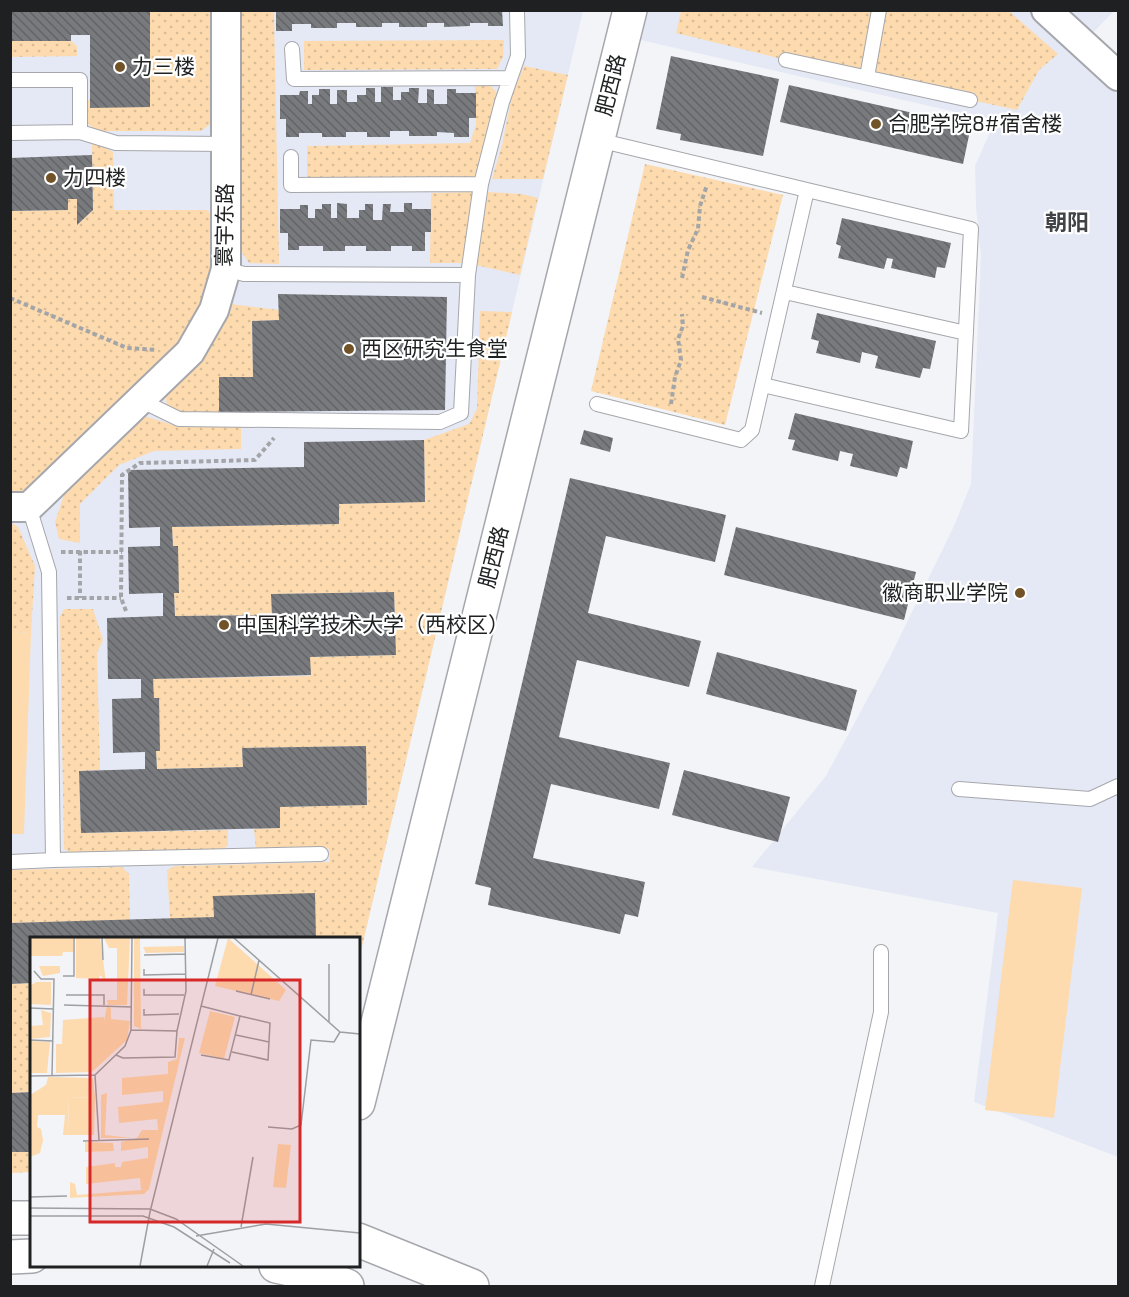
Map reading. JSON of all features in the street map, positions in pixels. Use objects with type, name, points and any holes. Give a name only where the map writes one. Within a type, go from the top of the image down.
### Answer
[{"type":"main road","name":"肥西路","points":[[360,1094],[630,10]]},
{"type":"main road","points":[[10,1218],[30,1218]]},
{"type":"main road","points":[[360,1241],[472,1287]]},
{"type":"main road","points":[[10,1257],[30,1256]]},
{"type":"main road","points":[[280,1267],[325,1278]]},
{"type":"street","name":"寰宇东路","points":[[20,507],[190,352],[214,310],[226,269],[226,10]]},
{"type":"street","points":[[1046,10],[1119,76]]},
{"type":"lane","points":[[140,400],[179,419],[440,422],[461,413],[468,275],[481,184],[502,102],[518,56],[517,10]]},
{"type":"lane","points":[[867,77],[879,10]]},
{"type":"lane","points":[[292,49],[294,79],[510,78]]},
{"type":"lane","points":[[786,60],[970,100]]},
{"type":"lane","points":[[10,80],[80,80],[80,132]]},
{"type":"lane","points":[[10,133],[80,132],[116,142],[226,144]]},
{"type":"lane","points":[[598,140],[971,230],[961,431],[764,385]]},
{"type":"lane","points":[[291,157],[291,185],[481,184]]},
{"type":"lane","points":[[597,404],[741,440],[752,430],[807,190]]},
{"type":"lane","points":[[226,269],[244,274],[468,275]]},
{"type":"lane","points":[[785,292],[966,333]]},
{"type":"lane","points":[[20,507],[43,552],[49,572],[53,860]]},
{"type":"lane","points":[[959,789],[1090,799],[1119,786]]},
{"type":"lane","points":[[10,862],[321,854]]},
{"type":"lane","points":[[822,1287],[881,1012],[881,952]]},
{"type":"path","points":[[682,278],[688,250],[698,229],[700,206],[706,192],[710,167]]},
{"type":"path","points":[[702,297],[779,318]]},
{"type":"path","points":[[10,298],[128,348],[190,352]]},
{"type":"path","points":[[668,422],[675,376],[681,360],[678,339],[683,326],[682,314]]},
{"type":"path","points":[[126,611],[121,598],[122,475],[140,463],[255,460],[273,441],[281,421]]},
{"type":"path","points":[[81,551],[81,598]]},
{"type":"path","points":[[43,552],[122,552]]},
{"type":"path","points":[[48,598],[121,598]]},
{"type":"shaded area","name":"中国科学技术大学（西校区）","points":[[10,11],[583,11],[360,955],[360,937],[30,937],[30,1172],[10,1172]]},
{"type":"shaded area","points":[[150,11],[217,11],[216,120],[201,131],[97,131],[84,121],[77,101],[90,100],[91,107],[150,107]]},
{"type":"shaded area","points":[[239,11],[274,11],[279,264],[249,263],[239,248]]},
{"type":"shaded area","name":"徽商职业学院","points":[[630,11],[1114,11],[1083,43],[1118,76],[1118,1157],[974,1102],[998,913],[752,867],[826,776],[889,659],[954,526],[971,484],[981,256],[975,166],[995,121],[623,36]]},
{"type":"shaded area","points":[[681,11],[1009,11],[1058,54],[1039,70],[1017,110],[786,60],[676,33]]},
{"type":"shaded area","points":[[504,40],[503,57],[497,69],[304,70],[304,41]]},
{"type":"shaded area","points":[[11,41],[71,41],[77,46],[77,56],[11,57]]},
{"type":"shaded area","points":[[524,66],[568,75],[543,179],[492,179],[512,96]]},
{"type":"shaded area","points":[[475,82],[490,85],[498,94],[478,177],[307,179],[307,146],[470,143],[476,125]]},
{"type":"shaded area","points":[[92,140],[113,152],[114,210],[207,210],[216,219],[216,280],[184,345],[38,481],[16,495],[11,495],[11,211],[68,210],[68,199],[77,199],[78,224],[93,210]]},
{"type":"shaded area","points":[[645,164],[783,195],[725,425],[591,391]]},
{"type":"shaded area","points":[[473,192],[464,263],[430,263],[431,193]]},
{"type":"shaded area","points":[[488,192],[522,194],[538,198],[520,275],[476,265]]},
{"type":"shaded area","points":[[231,304],[279,310],[279,320],[252,321],[253,377],[219,377],[219,412],[177,412],[167,406],[165,392],[219,316]]},
{"type":"shaded area","points":[[480,311],[512,312],[360,955],[360,937],[316,937],[315,894],[214,917],[170,919],[167,870],[175,866],[330,862],[329,849],[256,849],[254,829],[280,828],[280,807],[367,805],[365,746],[242,748],[243,767],[157,769],[156,751],[160,751],[159,698],[154,698],[153,679],[310,676],[310,657],[396,655],[394,592],[272,594],[272,615],[175,616],[174,593],[178,546],[173,546],[172,527],[339,524],[339,504],[425,502],[424,440],[469,424],[477,409]]},
{"type":"shaded area","points":[[138,414],[173,425],[241,426],[241,449],[154,451],[119,465],[80,504],[80,543],[59,539],[55,522],[68,483]]},
{"type":"shaded area","points":[[10,522],[18,527],[35,566],[31,633],[11,632]]},
{"type":"shaded area","points":[[64,609],[93,609],[103,640],[97,653],[100,770],[79,771],[81,833],[228,830],[228,846],[220,850],[75,855],[64,849],[60,617]]},
{"type":"shaded area","points":[[11,632],[31,633],[24,834],[11,834]]},
{"type":"shaded area","points":[[122,867],[129,874],[130,920],[11,923],[10,870]]},
{"type":"shaded area","points":[[1013,880],[1082,888],[1054,1118],[985,1110]]},
{"type":"shaded area","points":[[30,983],[30,1092],[11,1093],[10,984]]},
{"type":"shaded area","points":[[10,1152],[30,1152],[30,1172],[11,1173]]},
{"type":"building","name":"力三楼","points":[[10,10],[150,10],[150,107],[90,108],[90,35],[71,35],[71,41],[10,41]]},
{"type":"building","points":[[276,10],[502,10],[503,26],[470,23],[470,26],[444,27],[444,23],[427,23],[427,27],[399,27],[399,23],[382,23],[382,27],[356,27],[356,23],[337,23],[337,28],[311,28],[311,24],[292,24],[292,31],[276,31]]},
{"type":"building","points":[[671,56],[779,79],[763,156],[680,140],[681,134],[656,129]]},
{"type":"building","name":"合肥学院8#宿舍楼","points":[[789,85],[971,126],[963,164],[780,122]]},
{"type":"building","points":[[381,87],[393,87],[393,100],[401,100],[401,92],[409,92],[409,88],[419,88],[418,103],[427,103],[427,89],[434,90],[434,104],[447,104],[447,89],[456,89],[456,93],[476,93],[476,118],[469,118],[469,137],[454,137],[454,133],[437,132],[437,136],[409,136],[409,131],[390,131],[390,137],[367,137],[367,132],[346,132],[346,137],[322,137],[322,133],[299,133],[299,137],[286,137],[286,119],[280,119],[280,95],[299,95],[300,91],[308,91],[308,104],[312,104],[312,95],[319,95],[319,89],[330,89],[330,104],[337,104],[337,90],[347,90],[347,102],[357,102],[357,95],[366,95],[366,88],[375,88],[375,102],[381,102]]},
{"type":"building","name":"力四楼","points":[[92,155],[93,210],[77,225],[77,199],[68,199],[68,210],[10,211],[10,158]]},
{"type":"building","points":[[337,203],[347,204],[347,218],[359,218],[359,210],[365,210],[365,204],[373,204],[373,220],[382,220],[383,204],[391,204],[390,212],[404,212],[404,203],[412,203],[412,209],[431,209],[431,232],[425,232],[425,251],[412,251],[412,246],[391,246],[391,251],[366,251],[366,246],[345,246],[345,251],[323,251],[323,246],[299,246],[299,250],[288,250],[288,233],[280,233],[280,209],[300,209],[300,205],[308,205],[308,218],[315,218],[315,209],[322,209],[322,204],[331,204],[331,218],[337,218]]},
{"type":"building","points":[[842,218],[951,243],[945,268],[937,267],[935,278],[891,268],[893,259],[887,258],[884,269],[838,258],[841,246],[836,244]]},
{"type":"building","name":"西区研究生食堂","points":[[278,294],[447,297],[445,410],[219,412],[219,377],[253,377],[252,321],[279,320]]},
{"type":"building","points":[[817,313],[936,341],[930,369],[923,368],[920,378],[875,368],[878,356],[862,352],[860,363],[816,353],[819,341],[811,339]]},
{"type":"building","points":[[795,413],[913,441],[907,469],[900,467],[897,477],[850,466],[853,454],[840,451],[838,461],[792,450],[795,440],[788,439]]},
{"type":"building","points":[[584,430],[613,438],[610,452],[580,444]]},
{"type":"building","points":[[424,440],[425,502],[339,504],[339,524],[172,527],[173,546],[178,546],[179,593],[174,593],[175,616],[272,615],[271,594],[394,592],[396,655],[310,657],[311,675],[153,679],[154,698],[159,698],[160,751],[156,751],[157,769],[243,767],[242,748],[366,746],[367,805],[280,807],[280,828],[81,833],[79,771],[145,769],[145,752],[113,753],[112,699],[141,698],[141,679],[108,679],[107,618],[163,616],[163,593],[129,594],[128,547],[160,546],[160,527],[129,528],[128,470],[304,467],[304,442]]},
{"type":"building","points":[[570,478],[726,515],[715,562],[606,536],[588,613],[701,641],[689,687],[577,660],[559,737],[670,763],[659,809],[551,784],[533,858],[645,882],[638,917],[625,914],[620,934],[488,905],[491,888],[475,884]]},
{"type":"building","points":[[736,527],[916,572],[904,620],[724,575]]},
{"type":"building","points":[[717,652],[857,690],[846,731],[706,694]]},
{"type":"building","points":[[684,770],[790,797],[778,842],[672,815]]},
{"type":"building","points":[[315,893],[316,937],[30,937],[30,983],[10,984],[10,923],[214,917],[213,896]]},
{"type":"building","points":[[30,1092],[30,1152],[10,1152],[10,1093]]},
{"type":"place","name":"力三楼","points":[[120,67]]},
{"type":"place","name":"合肥学院8#宿舍楼","points":[[876,124]]},
{"type":"place","name":"力四楼","points":[[51,178]]},
{"type":"place","name":"西区研究生食堂","points":[[349,349]]},
{"type":"place","name":"徽商职业学院","points":[[1020,593]]},
{"type":"place","name":"中国科学技术大学（西校区）","points":[[224,625]]},
{"type":"district","name":"朝阳","points":[[1067,222]]}]
